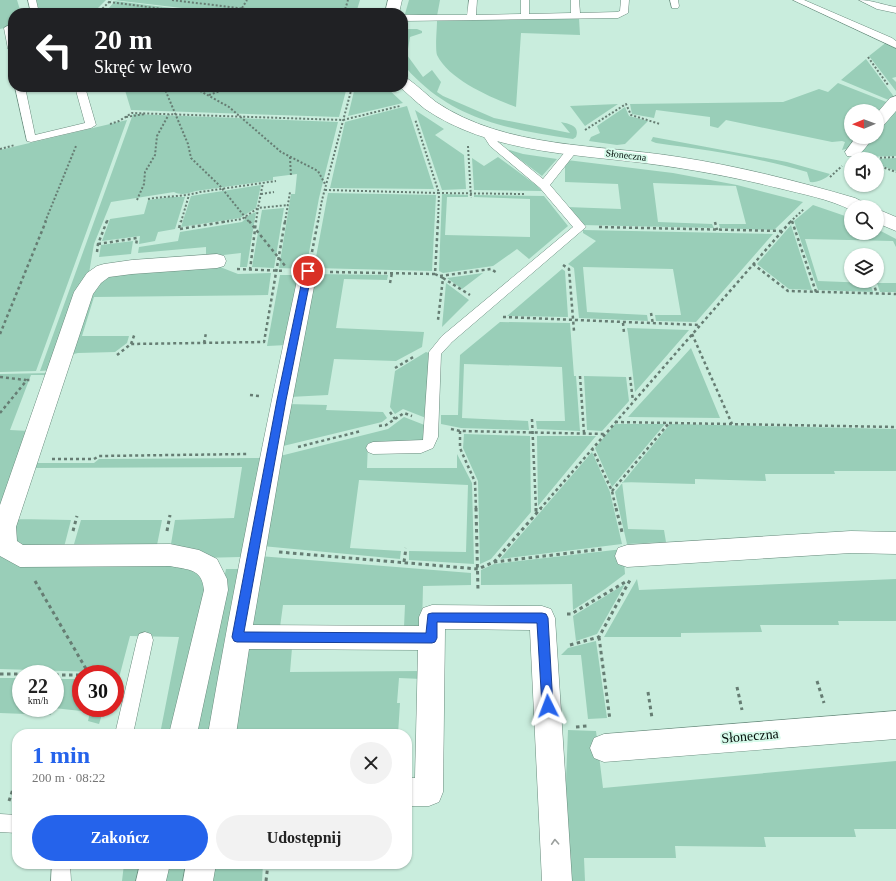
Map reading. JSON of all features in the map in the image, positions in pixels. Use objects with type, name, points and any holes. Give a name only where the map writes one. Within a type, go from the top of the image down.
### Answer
[{"type":"street","name":"Słoneczna","points":[[408,87],[437,110],[454,120],[486,132],[529,143],[677,162],[738,172],[782,182],[844,201]]},
{"type":"street","points":[[884,111],[894,95]]},
{"type":"street","points":[[853,152],[859,144]]},
{"type":"street","points":[[884,219],[896,225]]},
{"type":"street","points":[[184,729],[216,590],[215,579],[208,567],[199,561],[170,555],[20,556],[6,548],[4,527],[84,292],[94,278],[104,271],[132,267],[217,262]]},
{"type":"street","points":[[223,729],[237,637],[271,454],[308,271]]},
{"type":"street","points":[[626,551],[851,542],[896,543]]},
{"type":"street","points":[[412,792],[429,792],[432,618],[542,618],[558,881]]},
{"type":"street","points":[[237,637],[432,638]]},
{"type":"street","name":"Słoneczna","points":[[603,733],[896,725]]},
{"type":"street","points":[[151,881],[154,869]]},
{"type":"street","points":[[198,881],[200,869]]},
{"type":"lane","points":[[471,18],[473,0]]},
{"type":"lane","points":[[525,0],[525,17]]},
{"type":"lane","points":[[575,0],[576,16]]},
{"type":"lane","points":[[408,18],[622,14],[625,11],[625,0]]},
{"type":"lane","points":[[797,0],[889,40],[896,45]]},
{"type":"lane","points":[[863,0],[880,7],[896,10]]},
{"type":"lane","points":[[21,92],[31,139],[91,125],[81,92]]},
{"type":"lane","points":[[373,448],[421,448],[428,444],[431,437],[432,424],[431,350],[447,339],[580,227],[547,190],[494,144],[486,132]]},
{"type":"lane","points":[[547,190],[573,149]]},
{"type":"lane","points":[[125,729],[145,640]]},
{"type":"lane","points":[[0,823],[12,824]]},
{"type":"lane","points":[[61,869],[61,881]]},
{"type":"path","points":[[172,0],[242,8],[247,0]]},
{"type":"path","points":[[110,1],[159,8]]},
{"type":"path","points":[[868,57],[894,95]]},
{"type":"path","points":[[166,92],[188,144],[191,158],[222,189],[288,271],[239,270],[217,262]]},
{"type":"path","points":[[203,92],[240,116],[281,152],[318,171],[326,186]]},
{"type":"path","points":[[209,95],[217,92]]},
{"type":"path","points":[[351,92],[325,190],[308,271],[435,274],[443,278],[438,329],[428,338],[431,350],[395,368]]},
{"type":"path","points":[[585,130],[626,104],[631,115],[660,124]]},
{"type":"path","points":[[132,113],[343,120],[403,105]]},
{"type":"path","points":[[126,117],[139,116],[145,113]]},
{"type":"path","points":[[137,200],[144,184],[145,172],[156,154],[157,136],[169,114]]},
{"type":"path","points":[[415,118],[439,193],[435,274]]},
{"type":"path","points":[[468,142],[471,198]]},
{"type":"path","points":[[0,334],[76,146]]},
{"type":"path","points":[[290,157],[291,177]]},
{"type":"path","points":[[825,181],[844,163]]},
{"type":"path","points":[[884,168],[896,172]]},
{"type":"path","points":[[148,199],[173,195],[189,195],[276,181]]},
{"type":"path","points":[[250,270],[258,208],[263,183]]},
{"type":"path","points":[[325,190],[439,193],[547,190]]},
{"type":"path","points":[[261,194],[274,192]]},
{"type":"path","points":[[131,344],[264,342],[290,192]]},
{"type":"path","points":[[189,195],[180,229],[242,219],[258,208],[288,205]]},
{"type":"path","points":[[494,562],[699,325],[792,220],[808,206]]},
{"type":"path","points":[[94,278],[98,244],[108,219]]},
{"type":"path","points":[[792,220],[816,292]]},
{"type":"path","points":[[715,222],[717,230]]},
{"type":"path","points":[[580,227],[782,232]]},
{"type":"path","points":[[98,244],[137,238],[136,246],[142,245]]},
{"type":"path","points":[[546,255],[569,269],[574,331]]},
{"type":"path","points":[[753,264],[788,291],[896,294]]},
{"type":"path","points":[[439,276],[491,270],[513,283]]},
{"type":"path","points":[[390,283],[392,273]]},
{"type":"path","points":[[875,288],[877,294]]},
{"type":"path","points":[[651,313],[652,324]]},
{"type":"path","points":[[506,318],[699,325]]},
{"type":"path","points":[[623,323],[624,333]]},
{"type":"path","points":[[117,355],[131,344],[135,333]]},
{"type":"path","points":[[204,343],[206,333]]},
{"type":"path","points":[[692,334],[732,424]]},
{"type":"path","points":[[580,376],[584,433]]},
{"type":"path","points":[[0,377],[27,380]]},
{"type":"path","points":[[630,377],[633,401]]},
{"type":"path","points":[[390,412],[395,419]]},
{"type":"path","points":[[379,427],[386,425],[404,413],[432,424],[460,431],[604,434]]},
{"type":"path","points":[[532,419],[536,513]]},
{"type":"path","points":[[615,422],[896,427]]},
{"type":"path","points":[[612,491],[669,423]]},
{"type":"path","points":[[28,459],[94,459],[99,456],[271,454],[363,431]]},
{"type":"path","points":[[460,431],[460,448],[475,482],[478,585]]},
{"type":"path","points":[[254,550],[478,569],[494,562],[626,551],[612,491],[592,448]]},
{"type":"path","points":[[404,562],[406,548]]},
{"type":"path","points":[[20,556],[84,665]]},
{"type":"path","points":[[571,614],[631,578],[600,637],[603,733],[574,727]]},
{"type":"path","points":[[544,653],[600,637]]},
{"type":"path","points":[[0,674],[12,674]]},
{"type":"path","points":[[818,681],[824,704]]},
{"type":"path","points":[[737,687],[743,712]]},
{"type":"path","points":[[648,692],[653,720]]},
{"type":"path","points":[[266,881],[267,869]]},
{"type":"green space","points":[[0,0],[17,0],[19,8],[8,8],[8,27],[0,29]]},
{"type":"green space","points":[[36,0],[106,0],[98,8],[38,8]]},
{"type":"green space","points":[[113,0],[360,0],[358,8],[182,8]]},
{"type":"green space","points":[[409,0],[440,0],[437,16],[408,14],[408,8],[407,8]]},
{"type":"green space","points":[[115,1],[172,8],[109,8]]},
{"type":"green space","points":[[579,18],[580,35],[521,33],[516,107],[495,99],[461,80],[443,64],[436,52],[437,21]]},
{"type":"green space","points":[[408,29],[417,29],[422,31],[422,33],[410,37],[408,49]]},
{"type":"green space","points":[[888,41],[896,47],[896,77],[892,78],[896,82],[896,91],[869,56]]},
{"type":"green space","points":[[408,56],[423,77],[432,70],[441,82],[437,92],[443,96],[494,118],[570,133],[561,122],[568,124],[577,130],[576,137],[573,139],[512,128],[473,116],[437,96],[409,71]]},
{"type":"green space","points":[[866,59],[895,98],[891,101],[841,80]]},
{"type":"green space","points":[[838,83],[889,103],[884,109],[884,104],[844,104],[844,142],[832,142],[726,120],[718,128],[710,126],[710,117],[656,110],[654,118],[632,114],[630,104],[783,102],[819,89],[828,92]]},
{"type":"green space","points":[[126,92],[346,92],[339,117],[131,110]]},
{"type":"green space","points":[[354,92],[391,92],[403,103],[348,116]]},
{"type":"green space","points":[[618,104],[585,126],[570,106]]},
{"type":"green space","points":[[896,104],[896,156],[884,156],[884,152],[855,152],[862,144],[884,144],[884,118]]},
{"type":"green space","points":[[407,106],[434,189],[330,188],[345,122]]},
{"type":"green space","points":[[625,107],[629,116],[648,121],[625,144],[617,145],[589,141],[591,137],[600,133],[597,126]]},
{"type":"green space","points":[[415,110],[444,129],[435,135],[464,155],[466,189],[442,190]]},
{"type":"green space","points":[[133,114],[338,122],[319,198],[306,269],[279,268],[291,194],[295,194],[297,174],[273,177],[273,180],[196,191],[185,194],[174,192],[111,202],[94,244],[88,279],[54,370],[40,371]]},
{"type":"green space","points":[[127,120],[36,371],[0,372],[0,150]]},
{"type":"green space","points":[[653,137],[787,162],[830,174],[821,180],[810,182],[807,172],[751,158],[656,143],[651,141]]},
{"type":"green space","points":[[844,144],[855,144],[853,147],[842,150]]},
{"type":"green space","points":[[506,149],[523,154],[557,159],[542,176]]},
{"type":"green space","points":[[498,157],[542,191],[474,190],[472,158],[484,166]]},
{"type":"green space","points":[[896,158],[896,171],[884,167],[884,159]]},
{"type":"green space","points":[[567,160],[673,173],[737,185],[803,202],[774,230],[720,228],[719,224],[746,224],[736,186],[653,183],[658,222],[712,224],[714,228],[582,225],[566,207],[621,209],[618,184],[565,182],[565,164]]},
{"type":"green space","points":[[261,185],[256,208],[240,218],[181,227],[191,196]]},
{"type":"green space","points":[[328,193],[436,195],[432,271],[314,268]]},
{"type":"green space","points":[[442,194],[468,195],[468,197],[447,197],[445,235],[530,237],[530,199],[474,197],[474,195],[544,196],[568,226],[529,259],[517,249],[493,266],[443,273],[439,271]]},
{"type":"green space","points":[[185,197],[175,229],[158,232],[155,241],[139,244],[140,236],[102,241],[110,219],[144,214],[148,200]]},
{"type":"green space","points":[[813,205],[844,216],[844,240],[805,239],[818,281],[844,282],[844,288],[872,288],[873,292],[818,290],[794,221]]},
{"type":"green space","points":[[284,208],[274,268],[252,267],[262,210]]},
{"type":"green space","points":[[256,212],[247,267],[240,267],[241,253],[206,257],[206,247],[138,253],[139,247],[178,241],[180,232],[242,222],[249,215]]},
{"type":"green space","points":[[791,225],[812,290],[789,289],[757,264]]},
{"type":"green space","points":[[583,230],[773,234],[696,322],[656,321],[655,315],[681,315],[673,269],[583,267],[587,312],[647,315],[648,321],[579,318],[574,268],[568,264],[596,241],[583,233]]},
{"type":"green space","points":[[884,233],[896,239],[896,247],[893,241],[849,240],[884,240]]},
{"type":"green space","points":[[133,241],[131,254],[99,257],[101,245]]},
{"type":"green space","points":[[215,265],[238,274],[271,273],[268,295],[94,297],[82,336],[129,336],[127,343],[115,352],[78,353],[69,355],[90,292],[106,273]]},
{"type":"green space","points":[[562,269],[565,271],[568,317],[507,316]]},
{"type":"green space","points":[[483,273],[462,289],[447,278]]},
{"type":"green space","points":[[313,274],[388,275],[387,280],[344,279],[336,328],[424,332],[422,347],[396,361],[334,359],[328,395],[289,397]]},
{"type":"green space","points":[[280,275],[301,275],[287,345],[267,346]]},
{"type":"green space","points":[[446,283],[469,300],[442,327]]},
{"type":"green space","points":[[884,283],[896,283],[896,292],[880,292],[879,288],[884,288]]},
{"type":"green space","points":[[500,322],[570,323],[580,431],[537,429],[536,421],[565,421],[562,367],[464,364],[462,418],[528,421],[529,430],[461,428],[441,424],[441,415],[458,415],[460,355]]},
{"type":"green space","points":[[627,328],[689,330],[635,392],[628,333]]},
{"type":"green space","points":[[691,348],[720,418],[628,417]]},
{"type":"green space","points":[[426,352],[431,354],[426,418],[403,409],[395,414],[390,407],[395,371]]},
{"type":"green space","points":[[49,373],[49,375],[31,375],[10,430],[29,431],[0,525],[0,374]]},
{"type":"green space","points":[[584,376],[626,377],[629,401],[602,431],[587,430]]},
{"type":"green space","points":[[287,404],[327,405],[326,410],[383,412],[387,418],[382,422],[279,447]]},
{"type":"green space","points":[[404,417],[427,426],[424,442],[418,444],[368,443],[367,468],[457,468],[457,454],[472,483],[474,564],[409,560],[409,551],[466,552],[468,485],[359,480],[350,548],[401,551],[400,559],[262,546],[276,457],[388,429]]},
{"type":"green space","points":[[615,424],[665,424],[612,487],[595,448]]},
{"type":"green space","points":[[670,424],[896,429],[896,471],[834,471],[835,474],[765,474],[766,481],[695,479],[695,484],[623,482]]},
{"type":"green space","points":[[464,434],[530,436],[531,512],[491,559],[480,564],[478,481],[463,448]]},
{"type":"green space","points":[[537,436],[596,436],[538,506]]},
{"type":"green space","points":[[592,452],[610,492],[622,544],[500,559]]},
{"type":"green space","points":[[262,458],[247,548],[240,557],[200,558],[170,550],[175,520],[234,518],[242,467],[34,468],[18,515],[31,463],[94,463],[99,459]]},
{"type":"green space","points":[[622,483],[628,529],[664,530],[666,542],[627,544],[615,492]]},
{"type":"green space","points":[[17,519],[71,520],[63,551],[11,545]]},
{"type":"green space","points":[[81,520],[162,520],[156,550],[72,551]]},
{"type":"green space","points":[[0,539],[3,553],[194,567],[208,584],[177,729],[161,729],[179,637],[130,636],[122,665],[72,665],[72,671],[64,671],[64,665],[12,665],[12,669],[0,669]]},
{"type":"green space","points":[[623,549],[625,574],[573,610],[572,584],[481,585],[481,570],[494,564]]},
{"type":"green space","points":[[259,556],[471,573],[471,585],[423,586],[422,627],[404,627],[405,605],[283,605],[280,627],[247,626]]},
{"type":"green space","points":[[226,569],[244,569],[214,729],[192,729]]},
{"type":"green space","points":[[637,579],[639,590],[896,579],[896,621],[838,621],[839,625],[760,625],[762,632],[681,633],[681,637],[604,637]]},
{"type":"green space","points":[[625,584],[597,634],[576,641],[573,616]]},
{"type":"green space","points":[[596,641],[607,718],[588,719],[581,655],[561,655],[568,648]]},
{"type":"green space","points":[[243,648],[292,648],[290,672],[423,671],[422,679],[399,678],[397,703],[400,703],[398,729],[230,729]]},
{"type":"green space","points":[[0,678],[12,678],[12,713],[0,713]]},
{"type":"green space","points":[[64,679],[72,679],[72,710],[64,709]]},
{"type":"green space","points":[[89,717],[101,717],[99,724],[88,721]]},
{"type":"green space","points":[[568,730],[596,731],[603,788],[896,761],[896,829],[854,829],[856,837],[764,837],[766,847],[675,846],[676,858],[584,858],[585,881],[570,881],[565,805]]},
{"type":"green space","points":[[123,869],[142,869],[140,881],[122,881]]},
{"type":"green space","points":[[161,869],[192,869],[190,881],[159,881]]},
{"type":"green space","points":[[215,869],[263,869],[262,881],[213,881]]},
{"type":"route","points":[[308,271],[237,637],[432,638],[432,618],[542,618],[548,706]]}]
